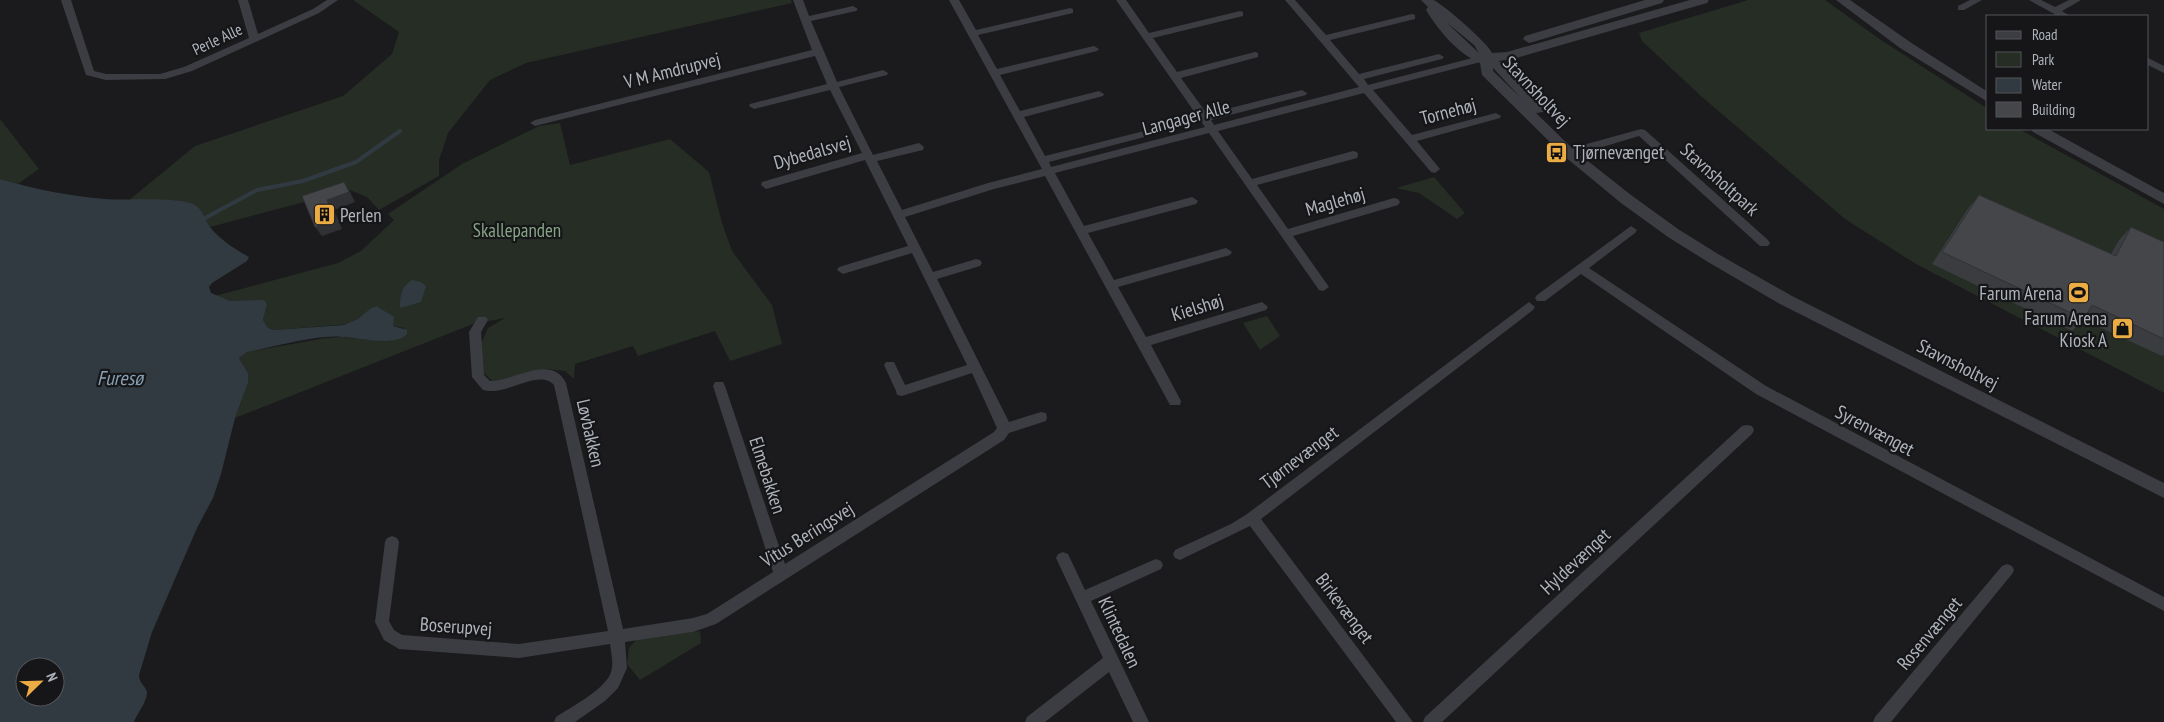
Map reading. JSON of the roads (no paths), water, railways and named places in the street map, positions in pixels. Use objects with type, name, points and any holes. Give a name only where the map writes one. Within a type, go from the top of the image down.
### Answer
[{"type":"street","name":"Perle Alle","points":[[66,0],[90,73],[106,77],[161,76],[188,69],[316,11],[334,0]]},
{"type":"street","points":[[243,0],[254,38]]},
{"type":"street","name":"Dybedalsvej","points":[[798,0],[833,85],[930,276],[1002,421],[1004,429]]},
{"type":"street","points":[[954,0],[1175,401]]},
{"type":"street","name":"Maglehøj","points":[[1121,0],[1323,287]]},
{"type":"street","points":[[1484,58],[1500,48],[1658,0]]},
{"type":"street","points":[[1484,58],[1508,56],[1703,0]]},
{"type":"street","points":[[1842,0],[1939,67],[1986,97]]},
{"type":"street","points":[[1856,0],[1939,67]]},
{"type":"street","points":[[1961,8],[1977,0]]},
{"type":"street","points":[[2034,0],[2063,15]]},
{"type":"street","points":[[2054,11],[2076,0]]},
{"type":"street","name":"Tornehøj","points":[[1293,1],[1435,168]]},
{"type":"street","name":"Stavnsholtvej","points":[[1428,3],[1438,20],[1463,46],[1473,54],[1499,66],[1574,152],[1653,219],[1713,258],[1786,300],[2164,491]]},
{"type":"street","points":[[806,20],[853,9]]},
{"type":"street","points":[[972,34],[1070,11]]},
{"type":"street","points":[[1147,36],[1240,14]]},
{"type":"street","points":[[1324,39],[1412,17]]},
{"type":"street","points":[[994,73],[1094,49]]},
{"type":"street","name":"V M Amdrupvej","points":[[535,123],[818,52]]},
{"type":"street","points":[[1174,76],[1255,55]]},
{"type":"street","points":[[1357,78],[1439,57]]},
{"type":"street","name":"Langager Alle","points":[[899,215],[992,186],[1484,58]]},
{"type":"street","points":[[2149,62],[2164,70]]},
{"type":"street","points":[[754,106],[883,72]]},
{"type":"street","points":[[1204,118],[1302,93]]},
{"type":"street","points":[[1017,115],[1099,94]]},
{"type":"street","name":"Tornehøj","points":[[1410,139],[1496,116]]},
{"type":"street","points":[[2040,130],[2164,198]]},
{"type":"street","name":"Stavnsholtpark","points":[[1574,152],[1641,132],[1764,243]]},
{"type":"street","points":[[1042,160],[1148,133]]},
{"type":"street","name":"Dybedalsvej","points":[[766,185],[869,157],[919,147]]},
{"type":"street","name":"Maglehøj","points":[[1250,184],[1353,155]]},
{"type":"street","points":[[1081,231],[1192,200]]},
{"type":"street","name":"Maglehøj","points":[[1286,234],[1394,202]]},
{"type":"street","points":[[1541,298],[1631,230]]},
{"type":"street","points":[[843,270],[915,248]]},
{"type":"street","points":[[1111,285],[1226,252]]},
{"type":"street","points":[[930,276],[976,263]]},
{"type":"street","name":"Syrenvænget","points":[[1581,268],[1761,390],[2164,604]]},
{"type":"street","name":"Kielshøj","points":[[1142,343],[1262,307]]},
{"type":"street","name":"Tjørnevænget","points":[[1180,554],[1236,528],[1252,518],[1529,307]]},
{"type":"street","name":"Løvbakken","points":[[482,320],[475,332],[477,368],[478,377],[487,386],[500,387],[535,376],[550,375],[557,378],[560,383],[617,638]]},
{"type":"street","points":[[890,365],[902,391],[975,368]]},
{"type":"street","name":"Elmebakken","points":[[719,386],[780,575]]},
{"type":"street","points":[[1004,429],[1041,417]]},
{"type":"street","name":"Vitus Beringsvej","points":[[617,638],[693,625],[710,619],[999,436],[1004,429]]},
{"type":"street","name":"Hyldevænget","points":[[1431,722],[1747,430]]},
{"type":"street","name":"Birkevænget","points":[[1252,518],[1405,722]]},
{"type":"street","name":"Boserupvej","points":[[392,542],[382,622],[389,636],[399,642],[519,651],[617,638]]},
{"type":"street","name":"Klintedalen","points":[[1063,558],[1141,722]]},
{"type":"street","points":[[1082,598],[1156,565]]},
{"type":"street","name":"Rosenvænget","points":[[1881,722],[2008,570]]},
{"type":"street","points":[[562,722],[606,691],[617,677],[619,664],[617,638]]},
{"type":"street","points":[[1033,722],[1111,661]]},
{"type":"water","name":"Furesø","points":[[0,179],[78,196],[105,199],[152,199],[187,202],[195,205],[218,236],[249,257],[247,261],[212,283],[209,287],[211,293],[230,301],[264,300],[267,304],[263,320],[268,328],[275,330],[344,325],[358,319],[371,308],[377,306],[394,317],[393,326],[407,330],[407,334],[402,338],[394,340],[377,341],[343,337],[321,337],[247,352],[239,358],[248,373],[248,383],[235,418],[213,498],[197,528],[152,632],[139,675],[147,695],[134,722],[0,722]]},
{"type":"water","points":[[412,280],[421,282],[426,286],[421,302],[400,308],[402,292],[405,286]]},
{"type":"waterway","points":[[205,218],[257,190],[303,181],[356,162],[400,131]]},
{"type":"place","name":"Tjørnevænget","points":[[1557,152]]},
{"type":"place","name":"Perlen","points":[[324,215]]},
{"type":"place","name":"Farum Arena","points":[[2078,293]]},
{"type":"place","name":"Farum Arena Kiosk A","points":[[2123,329]]},
{"type":"park label","name":"Skallepanden","points":[[517,230]]}]
